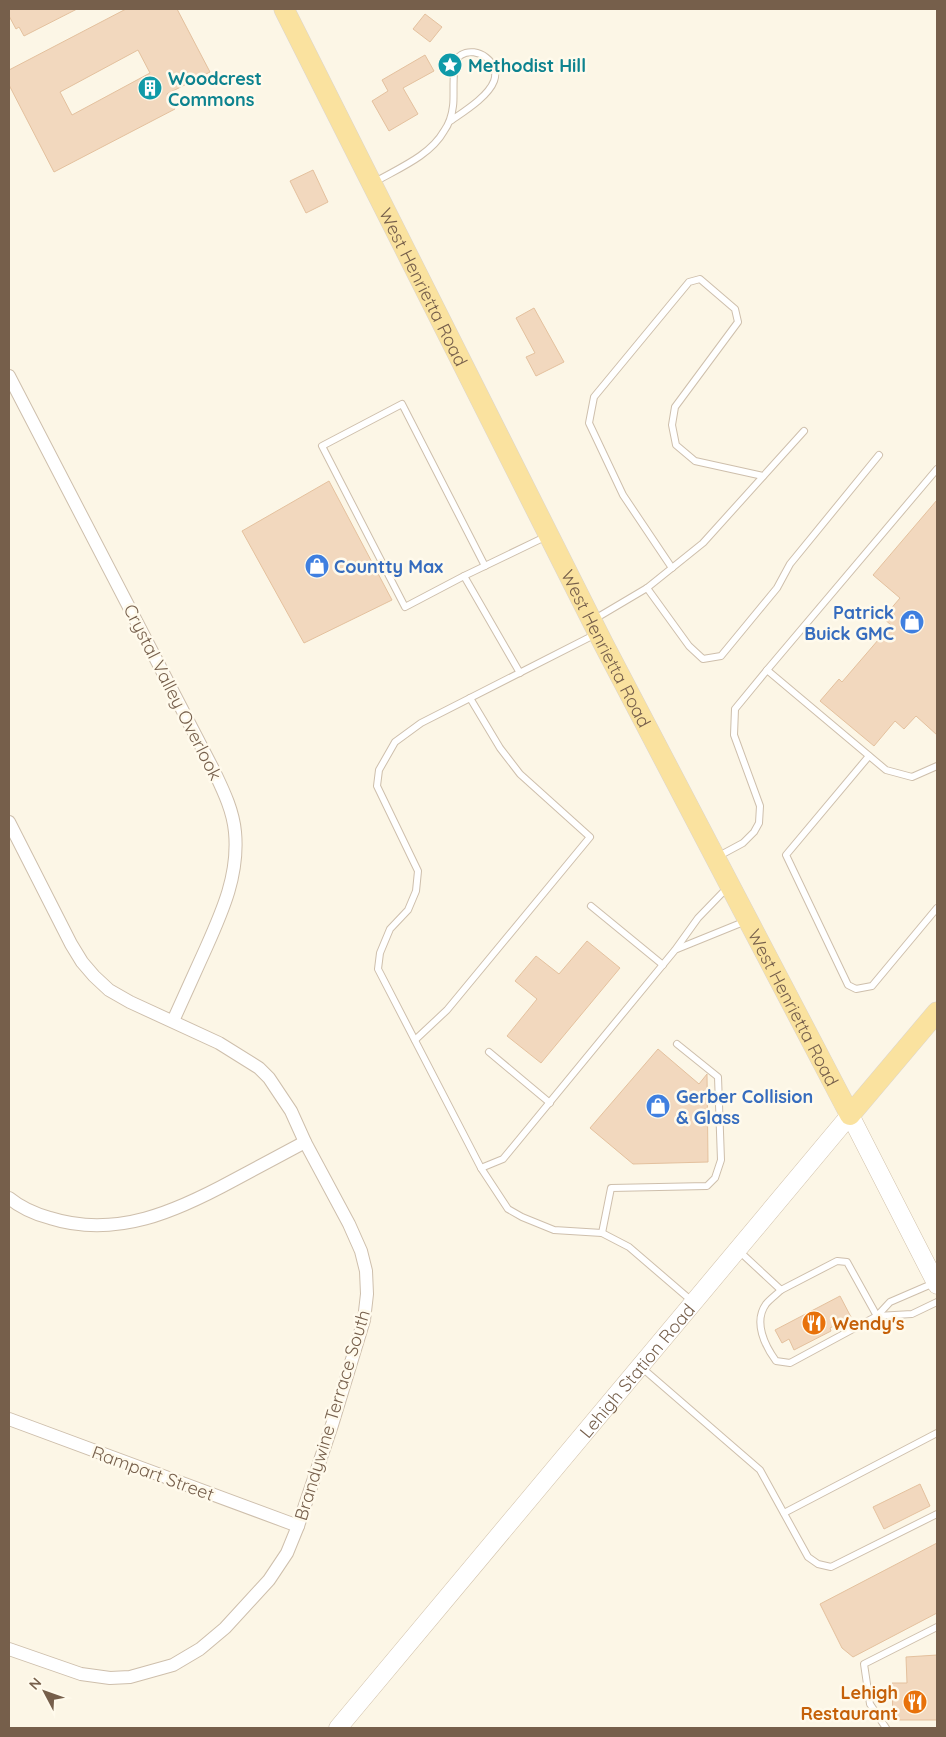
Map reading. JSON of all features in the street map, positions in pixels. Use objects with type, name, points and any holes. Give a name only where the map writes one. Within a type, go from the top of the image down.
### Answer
[{"type":"main road","name":"West Henrietta Road","points":[[284,9],[595,627],[850,1115]]},
{"type":"main road","name":"Lehigh Station Road","points":[[850,1115],[937,1012]]},
{"type":"street","name":"Crystal Valley Overlook","points":[[9,376],[210,762],[229,804],[235,830],[236,854],[233,880],[225,906],[173,1021]]},
{"type":"street","name":"Brandywine Terrace South","points":[[9,822],[71,944],[82,962],[94,976],[109,990],[130,1002],[219,1043],[259,1068],[269,1078],[291,1111],[305,1142],[349,1224],[361,1251],[366,1271],[367,1294],[364,1320],[298,1526],[287,1553],[269,1580],[226,1628],[200,1649],[173,1664],[130,1677],[110,1678],[81,1674],[9,1649]]},
{"type":"street","name":"Lehigh Station Road","points":[[338,1728],[850,1115]]},
{"type":"street","name":"West Henrietta Road","points":[[850,1115],[937,1284]]},
{"type":"street","points":[[9,1198],[37,1214],[66,1223],[94,1226],[123,1225],[150,1219],[178,1209],[305,1142]]},
{"type":"street","name":"Rampart Street","points":[[9,1419],[298,1526]]},
{"type":"lane","points":[[372,184],[411,161],[441,137],[449,122],[453,106],[455,63],[459,56],[464,53],[477,52],[492,61],[495,70],[495,80],[482,98],[449,122]]},
{"type":"lane","points":[[672,568],[623,494],[588,423],[594,397],[689,282],[700,279],[735,308],[738,322],[675,406],[672,425],[676,445],[694,462],[763,476]]},
{"type":"lane","points":[[485,566],[402,404],[322,446],[405,607],[549,535]]},
{"type":"lane","points":[[694,1303],[629,1246],[602,1233],[554,1230],[522,1217],[508,1208],[480,1168],[378,969],[380,952],[390,929],[408,910],[416,890],[418,871],[377,786],[378,770],[395,742],[421,722],[520,673],[595,627],[647,588],[703,543],[804,431]]},
{"type":"lane","points":[[647,588],[689,646],[703,659],[721,656],[778,588],[790,564],[879,455]]},
{"type":"lane","points":[[716,858],[742,843],[754,832],[758,823],[760,806],[734,735],[735,708],[937,469]]},
{"type":"lane","points":[[464,576],[520,673]]},
{"type":"lane","points":[[767,670],[886,770],[912,777],[937,766]]},
{"type":"lane","points":[[415,1040],[447,1010],[590,837],[520,774],[500,748],[470,698]]},
{"type":"lane","points":[[869,756],[786,855],[848,985],[856,989],[872,986],[937,908]]},
{"type":"lane","points":[[480,1168],[503,1159],[676,950],[698,918],[730,885]]},
{"type":"lane","points":[[591,906],[662,965]]},
{"type":"lane","points":[[676,950],[748,920]]},
{"type":"lane","points":[[602,1233],[611,1188],[707,1186],[715,1178],[721,1160],[718,1077],[677,1044]]},
{"type":"lane","points":[[489,1052],[550,1103]]},
{"type":"lane","points":[[738,1250],[781,1290]]},
{"type":"lane","points":[[877,1316],[847,1262],[837,1261],[781,1290],[766,1303],[760,1322],[762,1334],[772,1355],[776,1360],[790,1363],[877,1316],[890,1302],[937,1284]]},
{"type":"lane","points":[[877,1316],[912,1314],[937,1302]]},
{"type":"lane","points":[[641,1367],[760,1470],[808,1557],[818,1564],[831,1567],[937,1514]]},
{"type":"lane","points":[[784,1514],[937,1435]]},
{"type":"lane","points":[[886,1728],[870,1704],[864,1664],[937,1627]]},
{"type":"building","points":[[9,9],[77,9],[24,36],[19,27],[16,29],[9,16]]},
{"type":"building","name":"Woodcrest Commons","points":[[126,9],[177,9],[210,72],[167,94],[175,109],[54,172],[9,85],[9,70]],"holes":[[[138,50],[150,73],[72,115],[60,92]]]},
{"type":"building","points":[[425,14],[442,27],[430,42],[413,29]]},
{"type":"building","points":[[425,55],[434,71],[403,88],[418,114],[389,131],[372,101],[388,91],[382,80]]},
{"type":"building","points":[[313,170],[328,202],[306,213],[290,181]]},
{"type":"building","points":[[534,308],[564,362],[536,376],[526,357],[535,353],[516,318]]},
{"type":"building","name":"Countty Max","points":[[329,481],[392,600],[304,643],[242,531]]},
{"type":"building","name":"Patrick Buick GMC","points":[[937,500],[937,735],[916,716],[904,729],[895,721],[874,746],[820,701],[839,679],[842,682],[891,625],[883,618],[900,598],[873,575]]},
{"type":"building","points":[[587,941],[620,968],[541,1063],[507,1036],[537,999],[515,981],[536,956],[559,974]]},
{"type":"building","name":"Gerber Collision & Glass","points":[[658,1049],[699,1084],[707,1074],[708,1162],[633,1164],[590,1128]]},
{"type":"building","name":"Wendy's","points":[[840,1296],[851,1317],[830,1328],[831,1331],[794,1350],[789,1339],[782,1343],[775,1330]]},
{"type":"building","points":[[920,1484],[930,1506],[884,1529],[873,1507]]},
{"type":"building","points":[[937,1543],[937,1613],[853,1657],[842,1648],[820,1604]]},
{"type":"building","name":"Lehigh Restaurant","points":[[937,1655],[937,1720],[893,1720],[892,1683],[907,1683],[906,1657]]},
{"type":"place","name":"Methodist Hill","points":[[450,65]]},
{"type":"place","name":"Woodcrest Commons","points":[[150,88]]},
{"type":"place","name":"Countty Max","points":[[317,566]]},
{"type":"place","name":"Patrick Buick GMC","points":[[912,622]]},
{"type":"place","name":"Gerber Collision & Glass","points":[[658,1106]]},
{"type":"place","name":"Wendy's","points":[[814,1323]]},
{"type":"place","name":"Lehigh Restaurant","points":[[915,1702]]}]
